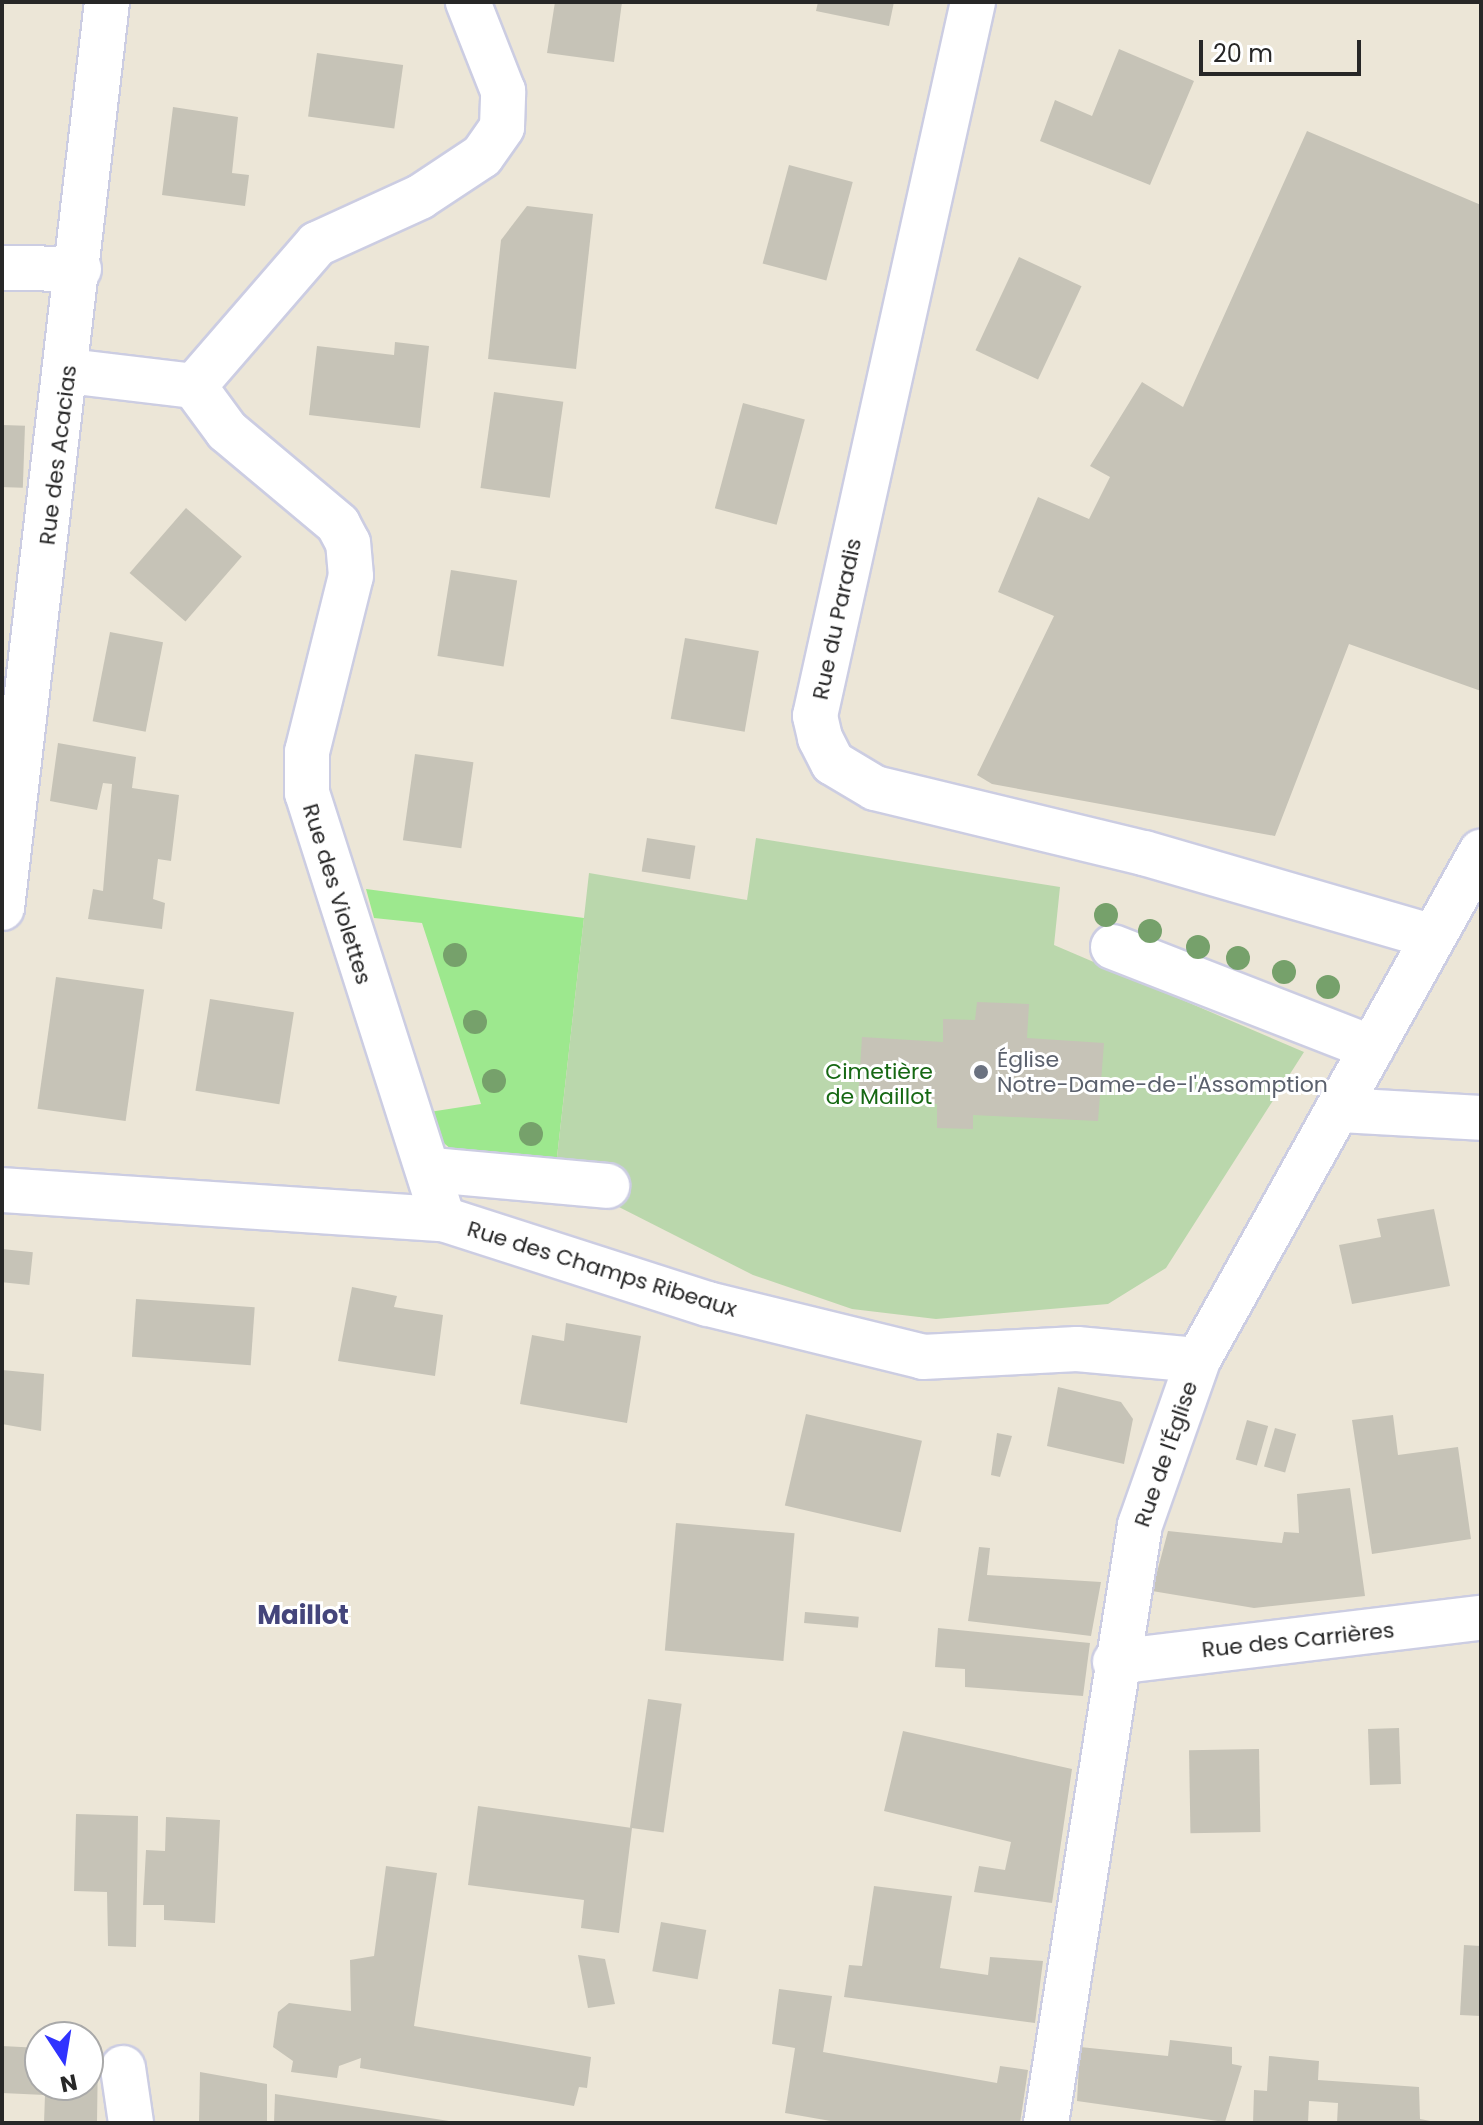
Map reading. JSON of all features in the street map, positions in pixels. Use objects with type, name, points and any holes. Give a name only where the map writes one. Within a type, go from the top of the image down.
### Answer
[{"type":"street","name":"Rue des Acacias","points":[[2,908],[68,371],[107,2]]},
{"type":"street","points":[[68,371],[194,386],[317,244],[420,197],[482,156],[502,127],[503,91],[468,2]]},
{"type":"street","name":"Rue du Paradis","points":[[973,2],[815,716],[820,738],[833,763],[875,788],[1144,853],[1433,937]]},
{"type":"street","points":[[2,268],[79,269]]},
{"type":"street","name":"Rue des Violettes","points":[[194,386],[227,431],[338,524],[348,543],[351,576],[307,752],[307,793],[339,909],[432,1170],[443,1219]]},
{"type":"street","name":"Rue de l'Église","points":[[1046,2123],[1115,1662],[1140,1525],[1198,1360],[1481,852]]},
{"type":"street","points":[[1113,947],[1372,1048]]},
{"type":"street","points":[[1340,1110],[1481,1118]]},
{"type":"street","points":[[432,1170],[607,1186]]},
{"type":"street","name":"Rue des Champs Ribeaux","points":[[2,1190],[443,1219],[708,1304],[923,1357],[1077,1349],[1198,1360]]},
{"type":"street","name":"Rue des Carrières","points":[[1115,1662],[1481,1618]]},
{"type":"street","points":[[123,2068],[131,2123]]},
{"type":"green space","name":"Cimetière de Maillot","points":[[756,838],[1060,887],[1054,945],[1304,1052],[1166,1268],[1108,1304],[936,1319],[852,1309],[753,1275],[611,1203],[556,1166],[589,873],[747,900]]},
{"type":"green space","points":[[366,889],[584,918],[556,1166],[451,1149],[410,1115],[481,1104],[422,923],[374,918]]},
{"type":"building","points":[[555,2],[622,2],[614,62],[547,53]]},
{"type":"building","points":[[818,2],[894,2],[889,26],[816,11]]},
{"type":"building","points":[[1119,49],[1194,81],[1150,185],[1040,141],[1055,100],[1092,116]]},
{"type":"building","points":[[317,53],[403,65],[394,128],[308,116]]},
{"type":"building","points":[[173,107],[238,117],[232,173],[249,175],[245,206],[162,195]]},
{"type":"building","points":[[1307,131],[1481,205],[1481,691],[1349,644],[1275,836],[992,784],[977,775],[1054,616],[998,592],[1038,497],[1089,519],[1110,477],[1090,466],[1142,382],[1183,407]]},
{"type":"building","points":[[789,165],[853,182],[826,281],[763,264]]},
{"type":"building","points":[[527,206],[593,214],[576,369],[488,359],[501,240]]},
{"type":"building","points":[[1019,257],[1082,286],[1038,380],[975,350]]},
{"type":"building","points":[[395,342],[429,346],[420,428],[309,415],[317,346],[394,355]]},
{"type":"building","points":[[494,392],[563,402],[550,498],[481,488]]},
{"type":"building","points":[[743,403],[805,420],[777,525],[715,508]]},
{"type":"building","points":[[2,425],[25,426],[23,488],[2,487]]},
{"type":"building","points":[[186,508],[242,557],[185,621],[130,573]]},
{"type":"building","points":[[451,570],[517,580],[504,666],[437,656]]},
{"type":"building","points":[[110,632],[163,642],[146,732],[93,721]]},
{"type":"building","points":[[685,638],[759,651],[745,732],[671,719]]},
{"type":"building","points":[[58,743],[136,757],[132,788],[179,795],[171,861],[158,859],[153,899],[165,903],[162,929],[88,919],[93,889],[103,891],[112,784],[103,783],[97,810],[50,801]]},
{"type":"building","points":[[415,754],[473,762],[461,848],[403,840]]},
{"type":"building","points":[[647,838],[695,846],[690,879],[642,872]]},
{"type":"building","points":[[56,977],[144,989],[126,1121],[37,1109]]},
{"type":"building","points":[[210,999],[294,1012],[279,1104],[195,1091]]},
{"type":"building","name":"Église Notre-Dame-de-l'Assomption","points":[[977,1002],[1029,1004],[1027,1038],[1104,1043],[1098,1121],[973,1115],[973,1129],[937,1128],[937,1104],[858,1101],[862,1037],[943,1042],[943,1019],[975,1020]]},
{"type":"building","points":[[1434,1209],[1450,1286],[1352,1304],[1339,1245],[1381,1237],[1377,1219]]},
{"type":"building","points":[[2,1249],[33,1252],[29,1285],[2,1282]]},
{"type":"building","points":[[352,1287],[397,1296],[394,1307],[443,1315],[435,1376],[338,1361]]},
{"type":"building","points":[[136,1299],[255,1307],[251,1365],[132,1357]]},
{"type":"building","points":[[566,1323],[641,1336],[627,1423],[520,1404],[532,1335],[564,1341]]},
{"type":"building","points":[[2,1370],[44,1374],[41,1431],[2,1424]]},
{"type":"building","points":[[1058,1387],[1121,1402],[1133,1419],[1124,1464],[1047,1446]]},
{"type":"building","points":[[806,1414],[922,1441],[901,1532],[785,1506]]},
{"type":"building","points":[[1393,1415],[1398,1455],[1458,1447],[1471,1539],[1372,1554],[1352,1420]]},
{"type":"building","points":[[1247,1420],[1268,1426],[1257,1465],[1236,1459]]},
{"type":"building","points":[[1275,1428],[1296,1434],[1285,1473],[1264,1466]]},
{"type":"building","points":[[997,1433],[1012,1436],[1000,1477],[991,1475]]},
{"type":"building","points":[[1350,1488],[1365,1596],[1254,1608],[1152,1591],[1168,1531],[1282,1543],[1284,1532],[1299,1533],[1297,1494]]},
{"type":"building","points":[[676,1523],[795,1533],[783,1661],[665,1651]]},
{"type":"building","points":[[979,1547],[990,1548],[987,1575],[1101,1582],[1091,1636],[968,1621]]},
{"type":"building","points":[[805,1612],[859,1617],[858,1628],[804,1623]]},
{"type":"building","points":[[938,1628],[1090,1643],[1083,1696],[965,1687],[965,1669],[935,1667]]},
{"type":"building","points":[[648,1699],[682,1704],[664,1832],[630,1828]]},
{"type":"building","points":[[1399,1728],[1401,1784],[1370,1785],[1368,1729]]},
{"type":"building","points":[[903,1731],[1072,1769],[1052,1903],[974,1892],[979,1866],[1005,1870],[1011,1842],[884,1811]]},
{"type":"building","points":[[1259,1749],[1260,1832],[1190,1833],[1189,1750]]},
{"type":"building","points":[[478,1806],[632,1828],[619,1933],[581,1928],[584,1900],[468,1885]]},
{"type":"building","points":[[76,1814],[138,1816],[136,1947],[108,1946],[107,1892],[74,1891]]},
{"type":"building","points":[[166,1817],[220,1820],[215,1923],[164,1920],[164,1905],[143,1905],[146,1850],[165,1851]]},
{"type":"building","points":[[386,1866],[437,1873],[414,2026],[591,2057],[587,2088],[579,2087],[574,2106],[360,2068],[361,2058],[339,2066],[337,2078],[291,2072],[293,2061],[273,2047],[278,2012],[289,2003],[351,2011],[350,1960],[374,1956]]},
{"type":"building","points":[[874,1886],[952,1896],[940,1968],[988,1975],[990,1957],[1043,1961],[1035,2023],[844,1997],[849,1965],[862,1966]]},
{"type":"building","points":[[661,1922],[706,1930],[698,1979],[652,1971]]},
{"type":"building","points":[[1464,1945],[1481,1946],[1481,2016],[1460,2015]]},
{"type":"building","points":[[578,1955],[605,1959],[615,2004],[588,2008]]},
{"type":"building","points":[[779,1989],[832,1996],[823,2052],[997,2083],[1000,2066],[1028,2070],[1020,2123],[842,2123],[785,2113],[795,2048],[772,2044]]},
{"type":"building","points":[[1170,2040],[1232,2047],[1232,2064],[1242,2066],[1225,2122],[1077,2101],[1080,2047],[1168,2056]]},
{"type":"building","points":[[2,2046],[24,2047],[24,2094],[2,2093]]},
{"type":"building","points":[[1269,2056],[1319,2061],[1318,2080],[1419,2087],[1420,2119],[1441,2123],[1337,2123],[1338,2103],[1309,2101],[1308,2123],[1253,2123],[1254,2090],[1267,2091]]},
{"type":"building","points":[[200,2072],[267,2084],[267,2123],[199,2123]]},
{"type":"building","points":[[275,2094],[449,2121],[449,2123],[274,2123]]},
{"type":"building","points":[[45,2101],[97,2101],[97,2123],[44,2123]]},
{"type":"place","name":"Église Notre-Dame-de-l'Assomption","points":[[981,1072]]},
{"type":"district","name":"Maillot","points":[[303,1616]]}]
